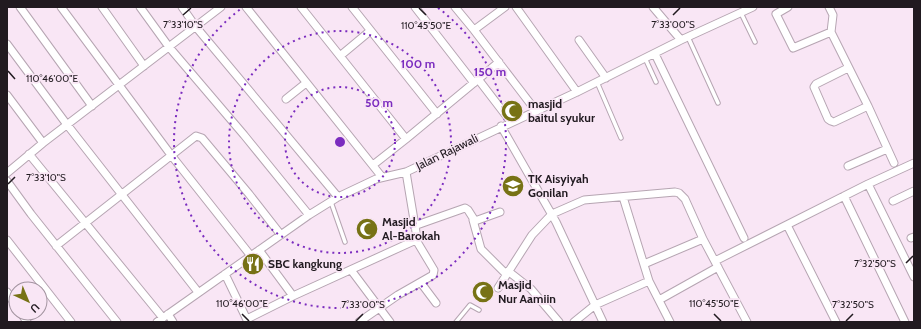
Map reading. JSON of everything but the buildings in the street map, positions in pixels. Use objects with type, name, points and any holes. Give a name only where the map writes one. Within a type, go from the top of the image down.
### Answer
[{"type":"street","points":[[20,7],[92,106]]},
{"type":"street","points":[[60,7],[171,155],[251,256]]},
{"type":"street","points":[[102,7],[144,66]]},
{"type":"street","points":[[140,7],[169,47],[244,135],[309,215]]},
{"type":"street","points":[[182,7],[196,27],[334,199]]},
{"type":"street","points":[[7,172],[67,124],[221,7]]},
{"type":"street","points":[[246,7],[382,178]]},
{"type":"street","points":[[301,7],[406,139]]},
{"type":"street","points":[[352,7],[370,31],[404,70],[437,114]]},
{"type":"street","points":[[415,7],[511,122]]},
{"type":"street","points":[[454,7],[474,30],[536,111]]},
{"type":"street","points":[[474,30],[504,7]]},
{"type":"street","points":[[516,7],[577,92]]},
{"type":"street","points":[[654,7],[685,38]]},
{"type":"street","name":"Jalan Rajawali","points":[[163,318],[198,292],[334,199],[382,178],[406,172],[577,92],[685,38],[753,7]]},
{"type":"street","points":[[788,7],[776,14],[793,48],[831,32]]},
{"type":"street","points":[[829,7],[833,15],[831,32],[868,106],[894,163]]},
{"type":"street","points":[[340,56],[370,31]]},
{"type":"street","points":[[578,40],[606,78]]},
{"type":"street","points":[[7,44],[67,124],[198,292]]},
{"type":"street","points":[[655,54],[744,238]]},
{"type":"street","points":[[373,165],[499,62]]},
{"type":"street","points":[[848,68],[816,84],[814,87],[828,119],[834,122],[868,106]]},
{"type":"street","points":[[286,100],[306,83]]},
{"type":"street","points":[[7,95],[43,143]]},
{"type":"street","points":[[502,126],[552,214],[603,322]]},
{"type":"street","points":[[56,246],[192,137],[196,136],[202,138],[281,235]]},
{"type":"street","points":[[848,166],[887,149]]},
{"type":"street","points":[[29,154],[163,318],[173,322]]},
{"type":"street","points":[[659,300],[716,264],[787,225],[868,184],[914,163]]},
{"type":"street","points":[[359,322],[398,295],[433,275],[434,270],[416,240],[417,238],[406,172]]},
{"type":"street","points":[[7,182],[117,322]]},
{"type":"street","points":[[868,184],[914,277]]},
{"type":"street","points":[[893,200],[914,191]]},
{"type":"street","points":[[498,288],[532,235],[552,214],[584,200],[675,192],[679,193],[685,199],[703,239],[747,322]]},
{"type":"street","points":[[844,196],[905,322]]},
{"type":"street","points":[[623,197],[649,281],[670,322]]},
{"type":"street","points":[[414,226],[465,208],[468,210],[473,220],[481,249],[507,272],[531,289],[558,322]]},
{"type":"street","points":[[473,220],[477,222],[500,212]]},
{"type":"street","points":[[787,225],[836,322]]},
{"type":"street","points":[[644,264],[703,239]]},
{"type":"street","points":[[7,240],[71,322]]},
{"type":"street","points":[[225,274],[248,321],[293,296],[416,240]]},
{"type":"street","points":[[259,250],[293,296]]},
{"type":"street","points":[[351,270],[390,322]]},
{"type":"street","points":[[574,322],[595,305],[649,281]]},
{"type":"street","points":[[421,282],[436,304]]},
{"type":"lane","points":[[741,13],[755,42]]},
{"type":"lane","points":[[685,38],[718,103]]},
{"type":"lane","points":[[645,58],[656,82]]},
{"type":"lane","points":[[597,82],[621,138]]},
{"type":"lane","points":[[334,199],[344,242]]},
{"type":"lane","points":[[456,322],[470,305],[479,310]]},
{"type":"place","name":"masjid baitul syukur","points":[[512,111]]},
{"type":"place","name":"TK Aisyiyah Gonilan","points":[[513,186]]},
{"type":"place","name":"Masjid Al-Barokah","points":[[367,229]]},
{"type":"place","name":"SBC kangkung","points":[[253,264]]},
{"type":"place","name":"Masjid Nur Aamiin","points":[[483,292]]}]
